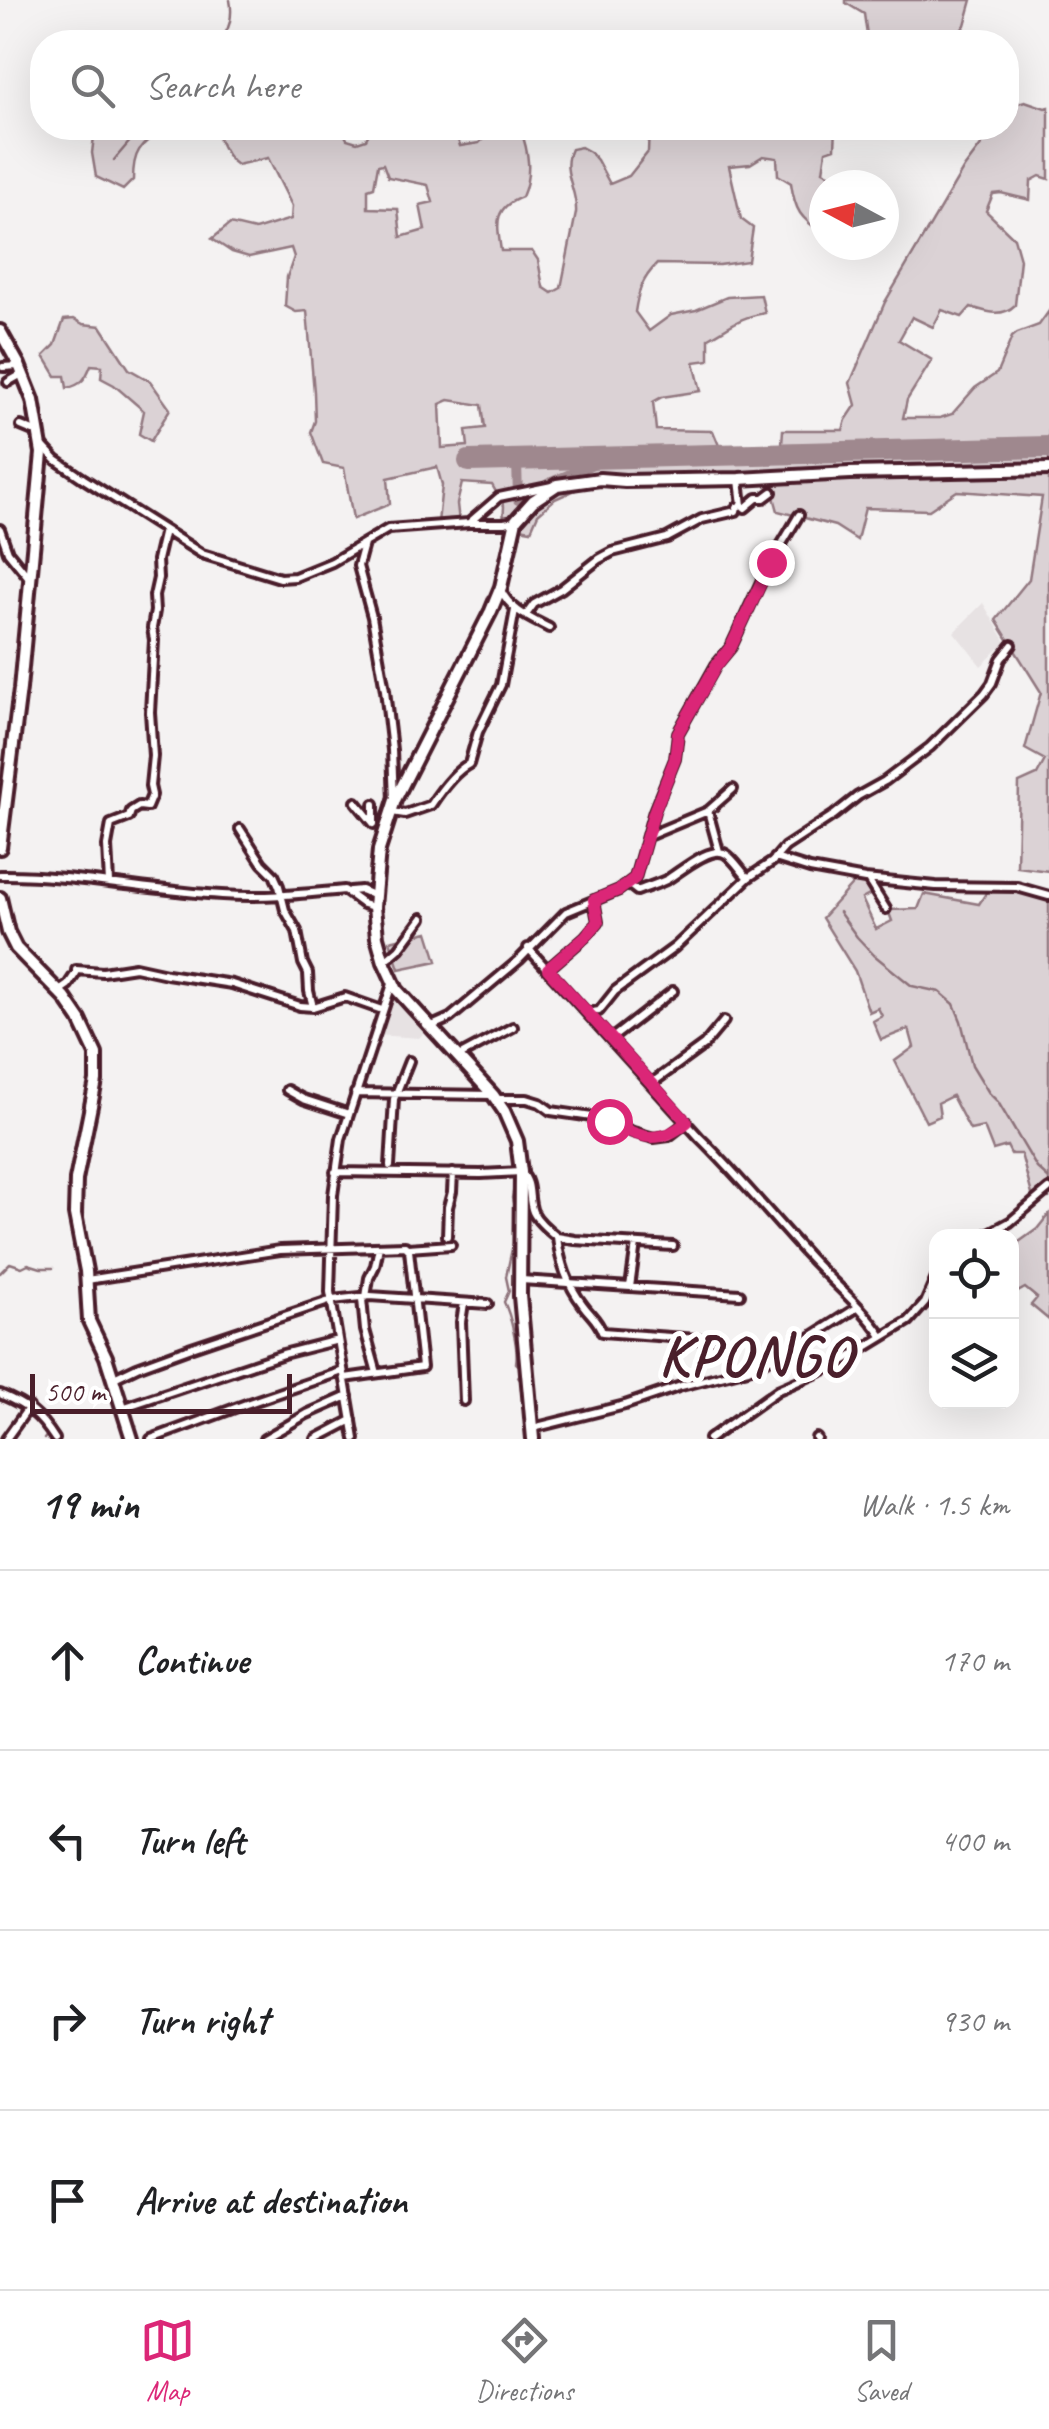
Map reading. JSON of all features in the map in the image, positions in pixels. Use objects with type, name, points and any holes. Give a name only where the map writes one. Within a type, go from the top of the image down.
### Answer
[{"type":"main road","points":[[0,331],[21,370],[42,445],[0,848]]},
{"type":"main road","points":[[533,1434],[523,1343],[517,1141],[494,1097],[392,982],[377,938],[374,901],[382,836],[392,808],[500,588],[516,520],[533,501],[557,486],[600,479],[1049,469]]},
{"type":"main road","points":[[0,898],[16,948],[58,992],[85,1029],[96,1054],[93,1104],[75,1194],[75,1214],[87,1280],[89,1321],[106,1358],[132,1439]]},
{"type":"street","points":[[2,367],[21,370]]},
{"type":"street","points":[[8,382],[21,370]]},
{"type":"street","points":[[21,426],[40,431]]},
{"type":"street","points":[[42,445],[56,460],[202,554],[280,578],[295,577],[343,556],[388,529],[516,520]]},
{"type":"street","points":[[41,461],[56,460]]},
{"type":"street","points":[[739,478],[742,505]]},
{"type":"street","points":[[469,523],[499,497],[557,486]]},
{"type":"street","points":[[526,615],[534,604],[561,590],[612,552],[667,538],[702,519],[742,505],[745,508],[772,492]]},
{"type":"street","points":[[431,1026],[450,1018],[518,960],[566,912],[628,884],[637,874],[640,854],[675,759],[678,733],[731,647],[767,569],[799,515]]},
{"type":"street","points":[[0,529],[8,552],[30,580]]},
{"type":"street","points":[[109,883],[106,846],[111,824],[130,817],[136,807],[147,807],[151,799],[152,628],[157,560],[164,530]]},
{"type":"street","points":[[358,566],[365,542]]},
{"type":"street","points":[[0,556],[14,559]]},
{"type":"street","points":[[343,556],[358,566],[372,617],[392,750],[392,808],[405,814],[431,805],[456,772],[469,764],[478,732],[501,685],[515,610]]},
{"type":"street","points":[[500,588],[515,610],[549,628]]},
{"type":"street","points":[[588,1013],[599,1010],[615,991],[675,947],[784,847],[930,747],[988,689],[1012,645]]},
{"type":"street","points":[[648,836],[708,810],[733,789]]},
{"type":"street","points":[[356,802],[382,836]]},
{"type":"street","points":[[374,804],[374,824]]},
{"type":"street","points":[[708,810],[720,851]]},
{"type":"street","points":[[240,829],[274,875],[285,910],[298,931],[313,1008]]},
{"type":"street","points":[[628,884],[637,890],[656,884],[690,862],[720,851],[748,878]]},
{"type":"street","points":[[775,858],[810,869],[868,879],[936,886],[1017,887],[1049,896]]},
{"type":"street","points":[[0,874],[219,895],[360,890],[374,901]]},
{"type":"street","points":[[868,879],[886,909]]},
{"type":"street","points":[[348,891],[363,904],[374,901]]},
{"type":"street","points":[[548,969],[598,922],[594,900]]},
{"type":"street","points":[[384,962],[422,918]]},
{"type":"street","points":[[528,948],[882,1336]]},
{"type":"street","points":[[58,992],[68,985],[76,970],[102,972],[135,967],[232,984],[313,1008],[345,997],[382,1010]]},
{"type":"street","points":[[355,1439],[332,1300],[335,1172],[340,1139],[392,982]]},
{"type":"street","points":[[611,1038],[673,990]]},
{"type":"street","points":[[652,1083],[704,1045],[724,1021]]},
{"type":"street","points":[[458,1057],[513,1028]]},
{"type":"street","points":[[390,1166],[396,1093],[409,1060]]},
{"type":"street","points":[[287,1090],[348,1114]]},
{"type":"street","points":[[356,1094],[528,1099],[552,1111],[599,1118],[654,1138],[669,1136],[687,1122]]},
{"type":"street","points":[[335,1172],[518,1172],[528,1182],[532,1210],[556,1237],[673,1246]]},
{"type":"street","points":[[447,1236],[453,1173]]},
{"type":"street","points":[[997,1229],[1049,1189]]},
{"type":"street","points":[[556,1237],[567,1282],[596,1318],[602,1332],[711,1340]]},
{"type":"street","points":[[630,1287],[636,1244]]},
{"type":"street","points":[[87,1280],[280,1250],[451,1246]]},
{"type":"street","points":[[377,1373],[365,1330],[362,1299],[380,1248]]},
{"type":"street","points":[[151,1439],[261,1398],[344,1374],[422,1367],[408,1248]]},
{"type":"street","points":[[520,1280],[740,1294]]},
{"type":"street","points":[[708,1439],[778,1390],[840,1363],[909,1321],[920,1311],[929,1292]]},
{"type":"street","points":[[112,1379],[189,1348],[332,1300],[366,1296],[488,1304]]},
{"type":"street","points":[[464,1302],[464,1401]]},
{"type":"street","points":[[533,1434],[681,1386],[758,1366],[858,1307]]},
{"type":"street","points":[[122,1408],[283,1354],[338,1340]]},
{"type":"street","points":[[0,1394],[29,1407],[56,1439]]},
{"type":"street","points":[[264,1439],[348,1396]]},
{"type":"street","points":[[6,1439],[29,1407]]},
{"type":"street","points":[[316,1439],[352,1420]]},
{"type":"shaded area","points":[[972,0],[961,30],[866,30],[864,14],[846,3]]},
{"type":"shaded area","points":[[1025,101],[1049,107],[1049,179],[1040,176],[1031,181],[1030,200],[993,194],[986,211],[1014,238],[1020,259],[1015,305],[999,313],[971,307],[962,317],[942,310],[933,327],[912,317],[899,340],[932,360],[907,400],[903,418],[940,418],[952,414],[975,388],[997,373],[1012,337],[1039,325],[1049,311],[1049,871],[1017,867],[1019,783],[1037,775],[1045,760],[1025,749],[1041,692],[996,620],[1029,579],[1042,497],[957,491],[929,510],[865,508],[857,540],[835,526],[778,511],[769,479],[623,482],[582,487],[555,499],[538,514],[531,530],[503,525],[504,506],[492,485],[462,483],[457,504],[459,522],[438,523],[442,485],[437,467],[388,478],[390,504],[353,519],[344,468],[323,464],[311,432],[315,421],[307,311],[296,312],[285,306],[287,277],[294,257],[291,248],[249,257],[212,239],[230,224],[255,230],[291,219],[292,206],[268,158],[237,165],[219,140],[458,140],[460,146],[482,140],[523,140],[527,180],[522,197],[506,206],[499,218],[501,251],[532,251],[538,260],[543,287],[552,293],[561,288],[576,213],[567,165],[571,149],[581,147],[590,152],[610,184],[629,176],[648,152],[648,140],[835,140],[835,148],[826,151],[823,170],[809,170],[809,223],[794,201],[791,183],[778,175],[777,158],[763,156],[750,164],[729,166],[741,219],[753,228],[748,261],[719,265],[657,264],[644,281],[636,305],[635,312],[649,331],[671,315],[727,297],[761,295],[765,313],[709,338],[709,360],[694,362],[701,391],[653,402],[656,430],[713,431],[720,448],[782,444],[783,430],[843,430],[856,405],[850,383],[885,302],[964,168],[985,140],[1019,140],[1019,103]],"holes":[[[383,164],[388,177],[428,185],[433,202],[420,205],[425,230],[401,237],[398,209],[368,208],[368,189],[374,187],[378,165]],[[449,400],[482,405],[485,428],[466,430],[468,446],[442,448],[440,404]]]},
{"type":"shaded area","points":[[94,140],[149,140],[135,161],[133,180],[123,190],[96,177]]},
{"type":"shaded area","points":[[64,320],[101,326],[129,369],[150,381],[170,409],[151,441],[139,434],[144,411],[101,378],[102,366],[91,365],[83,380],[67,388],[65,376],[56,376],[44,356],[55,345]]},
{"type":"shaded area","points":[[983,603],[1006,642],[981,666],[954,632]]},
{"type":"shaded area","points":[[857,879],[866,880],[873,893],[862,899],[876,929],[892,921],[888,910],[918,909],[924,894],[979,904],[988,890],[1036,894],[1049,891],[1049,1199],[1047,1191],[1034,1202],[1021,1154],[1011,1154],[1007,1146],[993,1150],[984,1127],[970,1130],[952,1096],[938,1103],[940,1116],[926,1122],[895,1061],[914,1047],[909,1029],[881,1040],[873,1021],[882,1016],[878,1008],[869,1012],[855,971],[822,918]]},
{"type":"shaded area","points":[[428,932],[437,961],[399,969],[390,941]]},
{"type":"shaded area","points":[[392,987],[429,1028],[419,1038],[377,1035]]},
{"type":"shaded area","points":[[1049,1214],[1049,1320],[1031,1305],[1037,1298],[1025,1288],[1019,1291],[1019,1242]]},
{"type":"waterway","points":[[226,30],[230,0]]},
{"type":"waterway","points":[[114,160],[131,140]]},
{"type":"waterway","points":[[839,912],[874,955],[912,986],[940,992],[954,1004],[972,1065],[1037,1168],[1049,1179]]},
{"type":"waterway","points":[[515,1212],[512,1198],[516,1176]]},
{"type":"waterway","points":[[516,1230],[506,1277],[509,1291],[504,1302],[513,1331],[516,1363],[523,1369],[518,1377],[523,1384]]},
{"type":"waterway","points":[[0,1273],[10,1263],[53,1268]]},
{"type":"waterway","points":[[44,1439],[48,1434]]},
{"type":"taxiway","points":[[517,460],[518,500],[525,500],[549,483],[607,458]]},
{"type":"runway","points":[[469,461],[1049,447]]},
{"type":"district","name":"KPONGO","points":[[756,1354]]},
{"type":"route","points":[[609,1121],[654,1138],[669,1136],[687,1122],[548,969],[598,922],[594,900],[619,890],[635,878],[654,812],[675,759],[678,733],[731,647],[771,562]]}]
